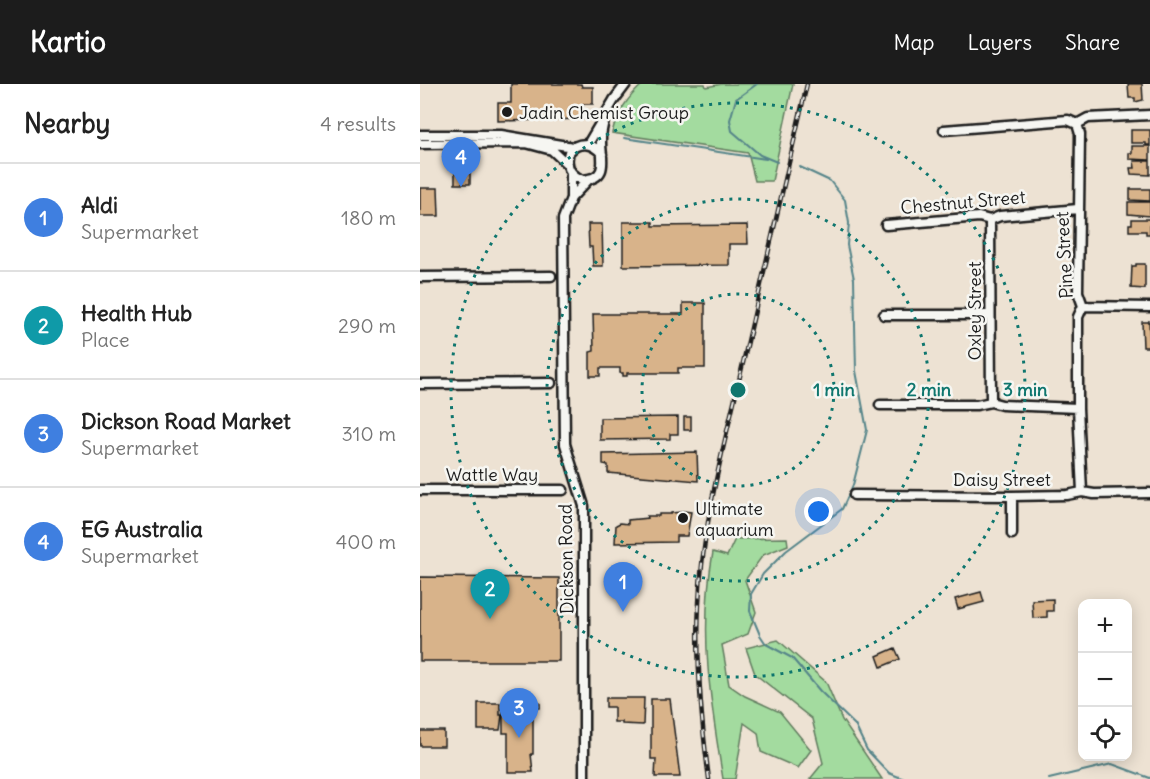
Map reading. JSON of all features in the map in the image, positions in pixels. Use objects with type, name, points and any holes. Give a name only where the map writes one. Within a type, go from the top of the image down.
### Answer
[{"type":"street","points":[[588,144],[626,84]]},
{"type":"street","points":[[944,130],[1068,120],[1077,124],[1088,118],[1150,115]]},
{"type":"street","points":[[420,144],[526,143],[552,150],[567,164],[571,173],[577,178],[589,179],[601,170],[604,120]]},
{"type":"street","name":"Pine Street","points":[[1077,124],[1080,134],[1078,292],[1083,306],[1078,317],[1078,408],[1082,492]]},
{"type":"street","points":[[420,135],[501,135],[573,147],[588,144],[597,148],[602,154]]},
{"type":"street","points":[[567,164],[569,152],[573,147]]},
{"type":"street","name":"Dickson Road","points":[[571,173],[571,198],[563,219],[565,444],[584,506],[584,779]]},
{"type":"street","name":"Dickson Road","points":[[571,198],[589,179]]},
{"type":"street","name":"Chestnut Street","points":[[886,225],[980,217],[990,220],[1000,216],[1078,209]]},
{"type":"street","name":"Oxley Street","points":[[990,220],[991,402]]},
{"type":"street","points":[[420,277],[551,276]]},
{"type":"street","points":[[1083,306],[1150,307]]},
{"type":"street","points":[[884,315],[990,315]]},
{"type":"street","points":[[420,384],[551,383]]},
{"type":"street","points":[[880,405],[977,405],[991,402],[1002,405],[1078,408]]},
{"type":"street","name":"Wattle Way","points":[[420,490],[563,490]]},
{"type":"street","name":"Daisy Street","points":[[854,495],[1012,496],[1067,495],[1082,492],[1094,494],[1150,493]]},
{"type":"street","points":[[1012,496],[1012,534]]},
{"type":"green space","points":[[643,84],[705,84],[706,87],[722,84],[793,84],[772,181],[755,181],[748,153],[612,133],[624,106]]},
{"type":"green space","points":[[787,538],[788,545],[763,555],[745,580],[756,612],[748,634],[722,645],[729,685],[745,696],[780,712],[811,750],[798,768],[761,752],[758,733],[744,723],[735,779],[723,779],[708,666],[707,610],[713,552],[727,556],[735,539]]},
{"type":"green space","points":[[778,640],[826,682],[842,720],[882,779],[810,779],[823,763],[812,719],[755,674],[746,648]]},
{"type":"building","points":[[511,84],[581,84],[582,87],[593,87],[593,104],[583,104],[583,119],[498,121],[498,103],[511,103]]},
{"type":"building","points":[[1128,84],[1142,84],[1143,100],[1135,102],[1135,98],[1129,98]]},
{"type":"building","points":[[1131,130],[1150,130],[1150,145],[1131,143]]},
{"type":"building","points":[[1132,146],[1150,146],[1150,160],[1129,159]]},
{"type":"building","points":[[1134,161],[1150,161],[1150,175],[1131,174],[1130,168],[1135,168]]},
{"type":"building","points":[[455,162],[470,162],[470,184],[455,184]]},
{"type":"building","points":[[420,188],[438,188],[439,216],[420,216]]},
{"type":"building","points":[[1130,189],[1150,189],[1150,201],[1130,200]]},
{"type":"building","points":[[1128,202],[1150,202],[1150,216],[1128,214]]},
{"type":"building","points":[[1132,219],[1150,219],[1150,234],[1146,234],[1146,231],[1129,231]]},
{"type":"building","points":[[623,222],[653,222],[653,226],[747,225],[748,244],[729,244],[729,265],[623,266]]},
{"type":"building","points":[[588,224],[602,224],[603,266],[593,266]]},
{"type":"building","points":[[1145,264],[1145,289],[1131,288],[1132,266]]},
{"type":"building","points":[[683,303],[705,303],[705,368],[678,368],[678,373],[627,373],[627,376],[623,376],[620,368],[600,368],[600,376],[590,376],[590,352],[594,351],[593,314],[683,314]]},
{"type":"building","points":[[1149,320],[1150,347],[1143,347],[1142,322],[1149,322]]},
{"type":"building","points":[[678,417],[678,434],[670,434],[670,439],[600,440],[600,418]]},
{"type":"building","points":[[684,417],[691,417],[691,430],[684,430]]},
{"type":"building","points":[[697,452],[698,481],[608,473],[608,465],[603,464],[603,454]]},
{"type":"building","points":[[683,511],[691,512],[687,536],[676,536],[676,542],[615,543],[616,525],[620,523],[628,524],[628,520]]},
{"type":"building","points":[[420,577],[559,578],[559,661],[420,661]]},
{"type":"building","points":[[981,592],[984,602],[958,609],[955,599]]},
{"type":"building","points":[[1053,599],[1053,611],[1047,611],[1047,617],[1033,618],[1032,600]]},
{"type":"building","points":[[895,648],[900,659],[881,667],[877,656]]},
{"type":"building","points":[[606,698],[644,698],[643,725],[614,722],[614,707],[606,707]]},
{"type":"building","points":[[651,699],[670,699],[680,777],[655,777],[656,759],[651,759]]},
{"type":"building","points":[[478,703],[500,703],[500,715],[502,715],[500,730],[478,730]]},
{"type":"building","points":[[503,703],[540,703],[540,708],[533,708],[531,716],[533,719],[533,754],[531,754],[533,772],[508,772],[508,733],[503,733]]},
{"type":"building","points":[[420,731],[444,731],[444,746],[420,746]]},
{"type":"waterway","points":[[757,84],[736,99],[730,120],[732,131],[760,155],[777,162]]},
{"type":"waterway","points":[[624,138],[766,159]]},
{"type":"waterway","points":[[800,167],[830,181],[845,200],[849,223],[847,245],[854,279],[856,371],[867,430],[853,485],[842,509],[786,551],[763,574],[751,594],[750,611],[766,644],[792,658],[820,691],[855,725],[867,750],[889,773],[904,779]]},
{"type":"waterway","points":[[1049,779],[1112,764],[1150,778]]},
{"type":"railway","points":[[709,779],[698,647],[704,545],[720,460],[807,84]]},
{"type":"place","name":"Jadin Chemist Group","points":[[507,112]]},
{"type":"place","name":"EG Australia","points":[[461,187]]},
{"type":"place","name":"Ultimate aquarium","points":[[683,518]]},
{"type":"place","name":"Aldi","points":[[623,612]]},
{"type":"place","name":"Health Hub","points":[[490,619]]},
{"type":"place","name":"Dickson Road Market","points":[[519,738]]}]
